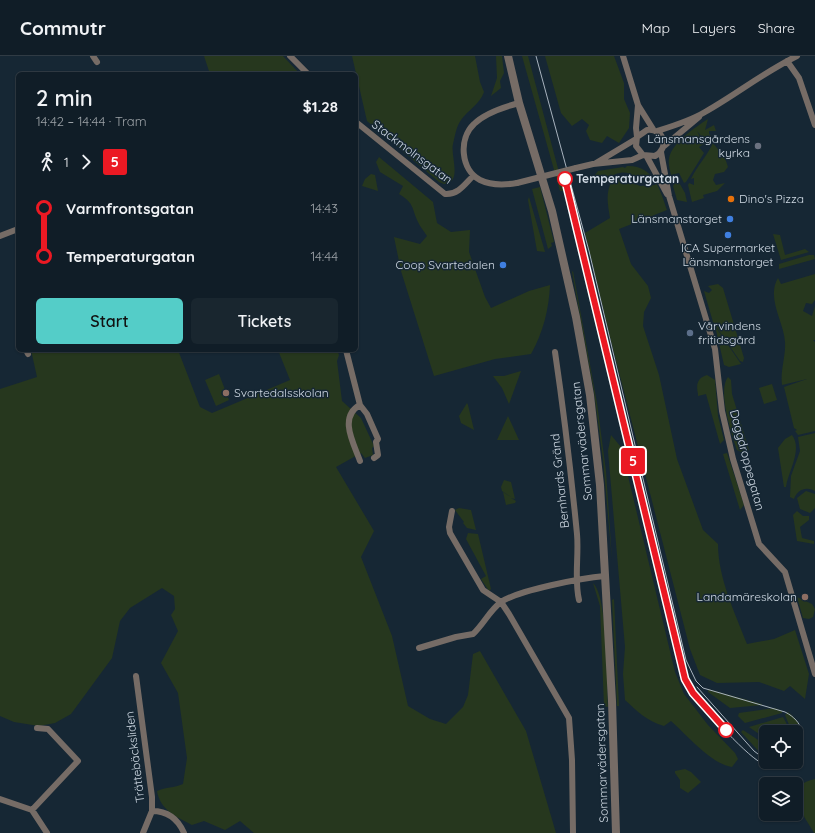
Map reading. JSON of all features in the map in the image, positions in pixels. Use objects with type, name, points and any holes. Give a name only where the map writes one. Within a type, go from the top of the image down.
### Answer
[{"type":"street","points":[[93,56],[97,62]]},
{"type":"street","points":[[290,56],[306,72]]},
{"type":"street","name":"Sommarvädersgatan","points":[[508,56],[519,102],[552,211],[587,373],[600,485],[612,701],[616,833]]},
{"type":"street","points":[[623,56],[638,105],[655,130],[663,138],[662,149]]},
{"type":"street","points":[[593,164],[637,138],[644,131],[655,130],[682,123],[704,112],[760,75],[797,56]]},
{"type":"street","points":[[787,61],[799,78],[815,125]]},
{"type":"street","points":[[519,102],[480,119],[468,131],[464,142],[463,152],[468,169],[473,176],[495,184],[517,183],[593,164],[632,160],[645,156],[655,156],[704,112]]},
{"type":"street","points":[[638,105],[636,128],[637,148],[645,156]]},
{"type":"street","name":"Stackmolnsgatan","points":[[358,124],[446,194],[456,192],[473,176]]},
{"type":"street","name":"Daggdroppegatan","points":[[662,149],[669,196],[715,349],[722,411],[727,437],[758,540],[766,552],[785,572],[815,674]]},
{"type":"street","name":"Daggdroppegatan","points":[[645,156],[669,196]]},
{"type":"street","points":[[0,236],[16,230]]},
{"type":"street","points":[[347,352],[360,405],[378,439],[376,442],[378,455],[374,458]]},
{"type":"street","name":"Bernhards Gränd","points":[[555,352],[570,462],[578,551],[578,580],[576,587],[578,600]]},
{"type":"street","points":[[360,405],[352,411],[348,424],[360,461]]},
{"type":"street","points":[[452,511],[449,527],[450,533],[484,590],[501,602],[562,703],[570,720],[573,833]]},
{"type":"street","points":[[419,648],[456,637],[473,634],[501,602],[509,598],[578,580],[605,576]]},
{"type":"street","name":"Trättebäcksliden","points":[[136,676],[152,797],[152,811],[143,833]]},
{"type":"street","points":[[32,810],[78,761],[48,729],[37,728]]},
{"type":"street","points":[[0,799],[32,810],[47,833]]},
{"type":"street","points":[[152,811],[164,812],[170,815],[176,820],[184,833]]},
{"type":"green space","points":[[204,56],[283,56],[298,72],[209,72]]},
{"type":"green space","points":[[352,56],[475,56],[480,82],[484,92],[480,100],[464,116],[458,126],[453,144],[454,174],[453,179],[450,182],[444,184],[439,182],[367,121],[358,82],[358,72],[356,72]]},
{"type":"green space","points":[[496,56],[502,56],[504,73],[500,81],[501,88],[491,96],[497,78]]},
{"type":"green space","points":[[522,56],[528,56],[564,191],[560,191]]},
{"type":"green space","points":[[545,56],[614,56],[624,83],[624,99],[630,113],[629,128],[619,143],[607,136],[602,143],[590,140],[586,131],[589,125],[582,119],[572,126],[561,113]]},
{"type":"green space","points":[[708,119],[705,130],[714,125],[716,131],[709,131],[709,134],[713,138],[711,139],[701,136],[697,131],[701,139],[706,141],[706,143],[711,142],[708,146],[704,144],[699,147],[704,153],[684,183],[679,173],[671,175],[669,159],[671,153],[679,141]]},
{"type":"green space","points":[[713,143],[725,158],[728,167],[724,172],[715,174],[713,180],[716,185],[725,183],[717,191],[703,195],[704,198],[692,202],[688,185],[689,183],[694,185],[694,178],[691,179]]},
{"type":"green space","points":[[379,157],[433,202],[437,223],[451,232],[470,230],[469,252],[485,297],[491,308],[529,291],[550,285],[545,321],[531,354],[495,359],[434,376],[401,271],[394,237],[420,244],[427,236],[419,224],[408,200],[399,194],[403,186],[380,172],[376,162]]},
{"type":"green space","points":[[623,167],[636,167],[649,174],[654,180],[644,181],[624,173],[617,174],[603,180],[596,180],[595,175],[598,171]]},
{"type":"green space","points":[[371,174],[375,175],[378,191],[362,186],[365,179]]},
{"type":"green space","points":[[623,178],[640,186],[655,185],[654,180],[667,210],[619,229],[631,264],[648,286],[651,298],[644,312],[643,326],[659,375],[677,459],[703,530],[718,544],[724,582],[747,644],[774,639],[795,630],[809,674],[805,699],[790,686],[784,691],[759,682],[717,683],[700,675],[690,649],[611,341],[585,233],[610,218],[608,190],[612,181]]},
{"type":"green space","points":[[677,179],[685,193],[687,202],[677,200],[673,186]]},
{"type":"green space","points":[[540,187],[554,242],[551,243],[552,246],[548,249],[532,189]]},
{"type":"green space","points":[[529,197],[545,252],[537,251],[528,200]]},
{"type":"green space","points":[[773,234],[780,235],[785,255],[805,249],[809,252],[781,260]]},
{"type":"green space","points":[[809,255],[814,255],[815,259],[779,269],[779,264]]},
{"type":"green space","points":[[573,271],[597,403],[606,471],[612,560],[603,460],[594,392]]},
{"type":"green space","points":[[815,274],[815,300],[812,304],[806,303],[803,311],[812,316],[815,306],[815,340],[813,340],[815,342],[815,431],[798,435],[795,431],[797,430],[794,428],[784,387],[807,379],[782,385],[785,342],[774,294],[778,278],[781,284]]},
{"type":"green space","points":[[718,284],[723,288],[744,358],[743,362],[740,361],[713,322],[704,291],[709,293],[712,290],[708,286]]},
{"type":"green space","points":[[715,326],[741,364],[729,367],[724,365]]},
{"type":"green space","points":[[31,352],[179,352],[200,407],[212,413],[290,380],[279,352],[338,352],[339,355],[337,361],[342,401],[361,418],[374,446],[372,448],[373,455],[365,458],[361,453],[336,467],[374,531],[361,557],[392,636],[408,706],[430,719],[446,724],[463,707],[468,695],[473,654],[480,651],[526,731],[556,833],[254,833],[240,821],[225,830],[204,821],[192,825],[175,816],[165,808],[157,791],[183,784],[187,758],[178,693],[161,663],[178,631],[171,615],[175,609],[174,596],[162,588],[130,608],[120,621],[112,658],[71,714],[55,723],[39,726],[14,722],[0,716],[0,389],[37,377]]},
{"type":"green space","points":[[521,371],[509,404],[502,388],[493,376],[504,376]]},
{"type":"green space","points":[[219,374],[229,400],[216,406],[205,380]]},
{"type":"green space","points":[[707,375],[715,380],[718,416],[724,440],[720,444],[706,394],[698,396],[698,382],[701,378]]},
{"type":"green space","points":[[728,377],[731,380],[732,394],[749,450],[743,453],[737,450],[726,413],[724,392]]},
{"type":"green space","points":[[772,384],[777,400],[764,404],[759,388]]},
{"type":"green space","points":[[467,403],[474,430],[461,423],[459,416]]},
{"type":"green space","points":[[508,416],[519,440],[497,440]]},
{"type":"green space","points":[[815,433],[815,491],[808,489],[802,490],[797,493],[794,499],[790,497],[791,476],[800,451],[798,437]]},
{"type":"green space","points":[[611,435],[621,447],[675,672],[684,694],[708,725],[735,753],[738,759],[732,767],[724,765],[707,755],[671,721],[664,726],[653,722],[625,700],[623,674],[625,647],[608,451]]},
{"type":"green space","points":[[792,435],[796,447],[794,461],[786,487],[784,487],[778,448],[785,439]]},
{"type":"green space","points":[[727,453],[744,505],[740,510],[723,454]]},
{"type":"green space","points":[[504,480],[511,482],[515,499],[511,498],[516,501],[515,503],[506,505],[503,492],[511,497],[502,491],[501,487]]},
{"type":"green space","points":[[806,491],[815,494],[815,508],[810,513],[800,509],[797,498]]},
{"type":"green space","points":[[459,508],[471,510],[476,530],[467,528],[463,523],[464,522],[455,510]]},
{"type":"green space","points":[[797,511],[803,516],[809,516],[809,520],[800,527],[802,538],[814,541],[814,544],[797,541],[793,515]]},
{"type":"green space","points":[[468,533],[478,534],[491,589],[489,591],[481,579],[486,576],[466,539]]},
{"type":"green space","points":[[593,583],[598,591],[602,605],[606,641],[608,707],[604,706],[600,606]]},
{"type":"green space","points":[[797,597],[812,604],[815,609],[813,617],[809,619],[803,618]]},
{"type":"green space","points":[[614,599],[619,706],[617,706],[612,600]]},
{"type":"green space","points":[[708,689],[762,705],[730,708],[708,692]]},
{"type":"green space","points":[[775,708],[782,711],[782,713],[745,723],[738,716],[739,713]]},
{"type":"green space","points":[[788,712],[793,716],[799,725],[789,725],[785,715]]},
{"type":"green space","points":[[783,717],[787,725],[759,725],[759,734],[749,727]]},
{"type":"green space","points":[[743,730],[759,740],[759,752],[741,732]]},
{"type":"green space","points":[[685,769],[691,772],[701,782],[688,793],[680,788],[680,780],[675,773],[675,771]]},
{"type":"green space","points":[[815,779],[815,833],[803,814],[804,783]]},
{"type":"tram line","points":[[536,56],[589,251],[686,660],[696,681],[703,688],[785,712],[800,725]]},
{"type":"tram line","name":"5","points":[[565,179],[685,679],[693,693],[726,730]]},
{"type":"tram line","points":[[679,656],[685,679],[693,693],[733,739],[759,761]]},
{"type":"tram line","points":[[697,687],[759,755]]},
{"type":"place","name":"Länsmansgårdens kyrka","points":[[758,146]]},
{"type":"place","name":"Temperaturgatan","points":[[565,179]]},
{"type":"place","name":"Dino's Pizza","points":[[731,199]]},
{"type":"place","name":"Länsmanstorget","points":[[730,219]]},
{"type":"place","name":"ICA Supermarket Länsmanstorget","points":[[728,235]]},
{"type":"place","name":"Coop Svartedalen","points":[[503,265]]},
{"type":"place","name":"Vårvindens fritidsgård","points":[[690,333]]},
{"type":"place","name":"Svartedalsskolan","points":[[226,393]]},
{"type":"place","name":"Landamäreskolan","points":[[805,597]]}]
